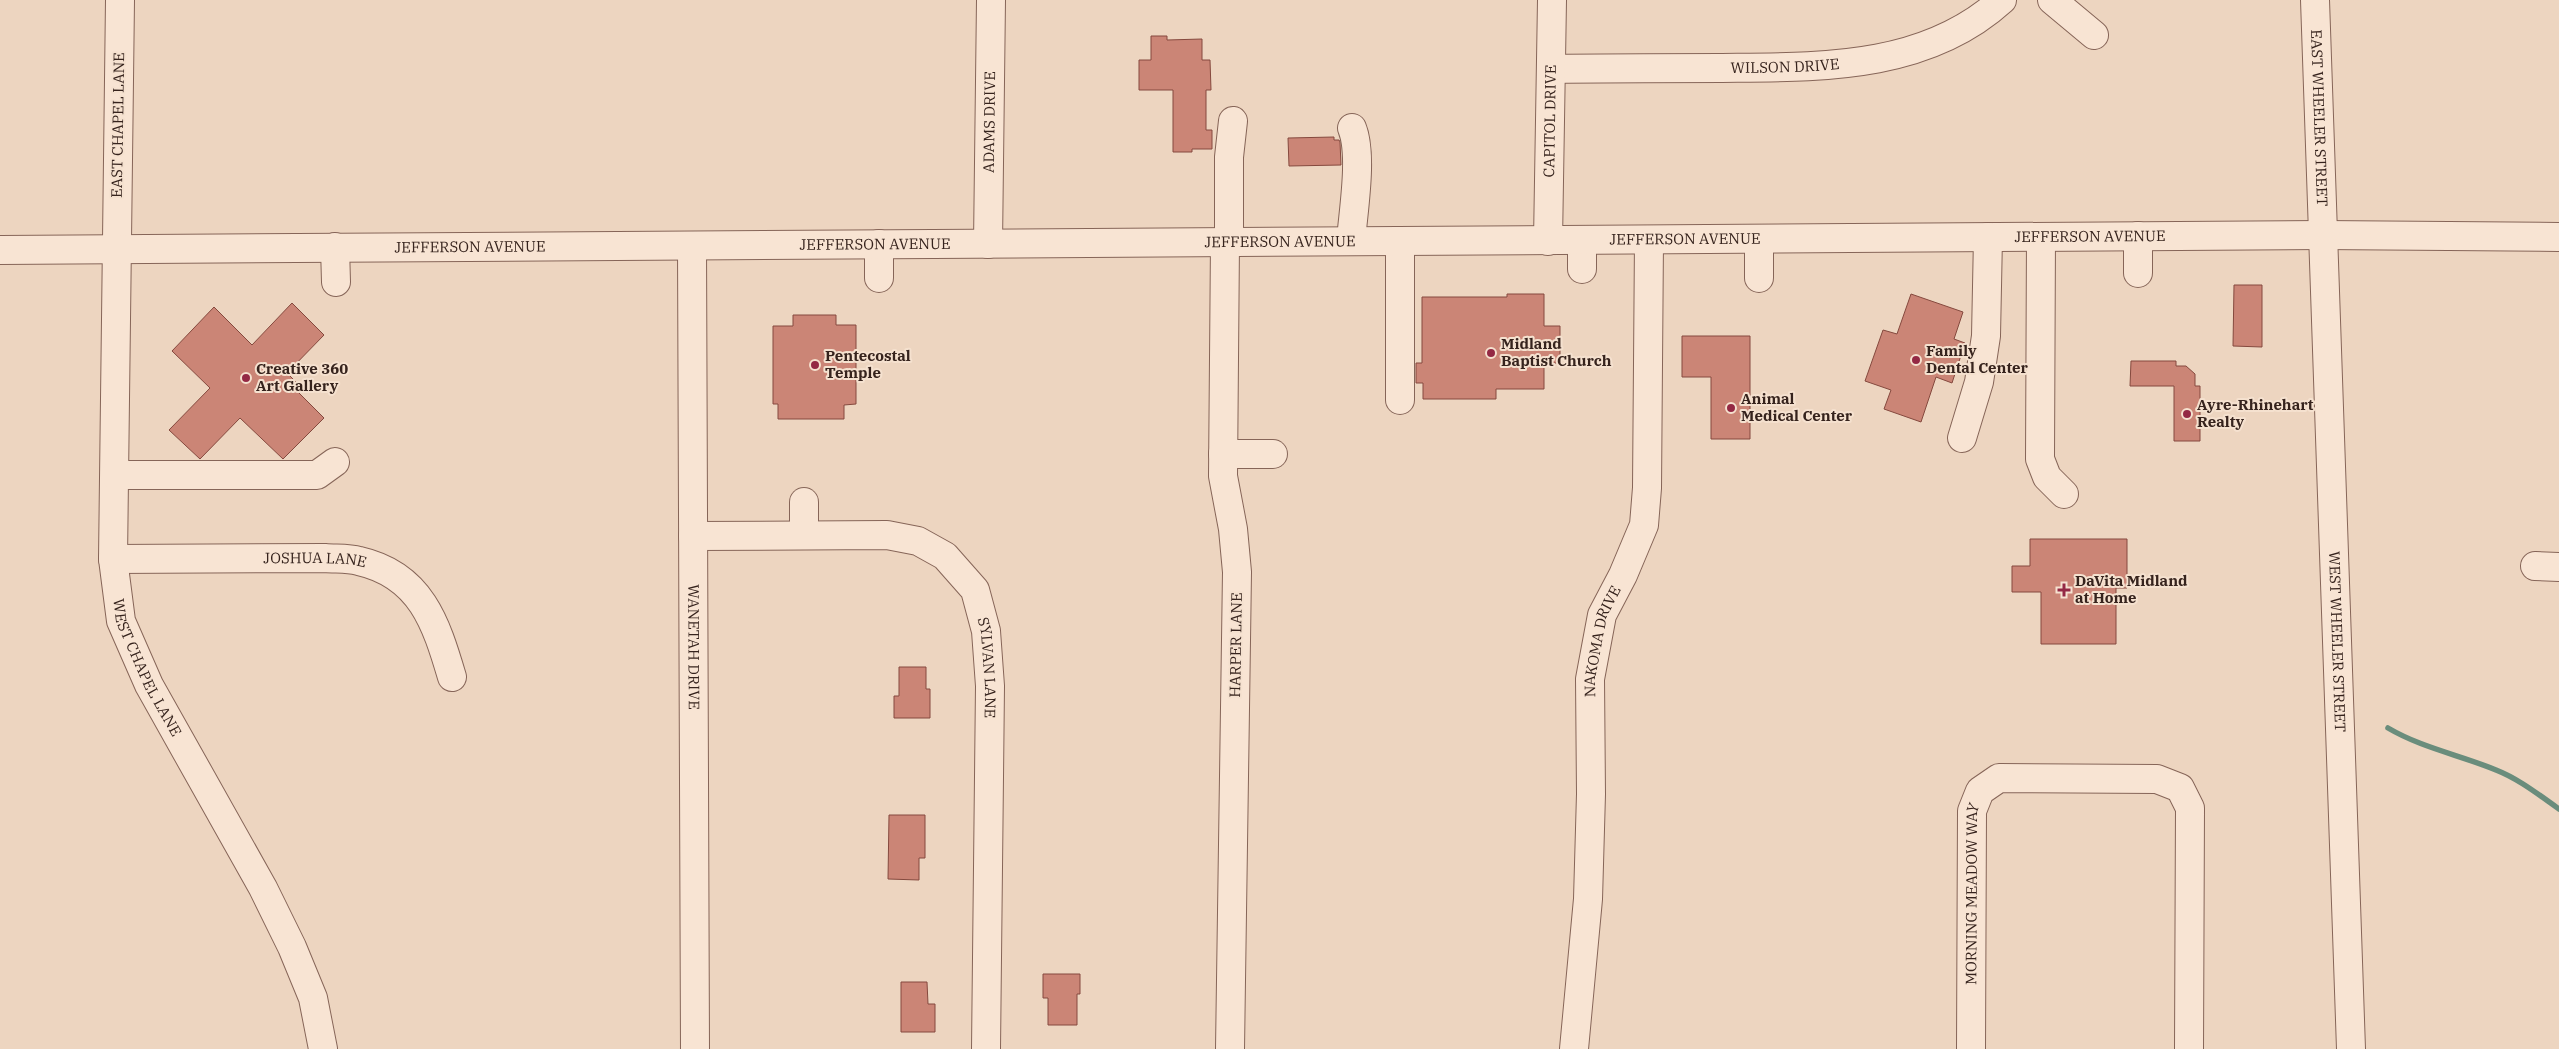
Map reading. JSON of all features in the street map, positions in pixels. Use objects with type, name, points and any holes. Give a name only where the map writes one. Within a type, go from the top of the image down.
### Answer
[{"type":"street","name":"EAST CHAPEL LANE","points":[[117,250],[120,0]]},
{"type":"street","name":"ADAMS DRIVE","points":[[988,244],[992,0]]},
{"type":"street","name":"CAPITOL DRIVE","points":[[1548,241],[1552,0]]},
{"type":"street","name":"WILSON DRIVE","points":[[1551,69],[1812,67],[1871,61],[1927,45],[1981,19],[2002,0]]},
{"type":"street","points":[[2052,0],[2094,35]]},
{"type":"street","name":"EAST WHEELER STREET","points":[[2315,0],[2323,235]]},
{"type":"street","name":"HARPER LANE","points":[[1230,1049],[1237,572],[1234,529],[1223,476],[1223,454],[1229,158],[1234,121]]},
{"type":"street","points":[[1351,241],[1357,163],[1356,138],[1352,128]]},
{"type":"street","name":"JEFFERSON AVENUE","points":[[0,250],[2323,235],[2559,237]]},
{"type":"street","name":"WEST WHEELER STREET","points":[[2323,235],[2351,1049]]},
{"type":"street","points":[[2138,236],[2138,273]]},
{"type":"street","points":[[1962,438],[1979,382],[1986,336],[1988,237]]},
{"type":"street","points":[[2042,237],[2040,459],[2047,477],[2064,494]]},
{"type":"street","points":[[1759,239],[1759,278]]},
{"type":"street","name":"NAKOMA DRIVE","points":[[1574,1049],[1588,899],[1590,679],[1602,615],[1623,575],[1644,525],[1647,488],[1649,240]]},
{"type":"street","points":[[1398,396],[1400,241]]},
{"type":"street","points":[[1582,241],[1582,269]]},
{"type":"street","points":[[879,244],[879,278]]},
{"type":"street","name":"WANETAH DRIVE","points":[[692,246],[695,1049]]},
{"type":"street","points":[[335,247],[336,282]]},
{"type":"street","name":"WEST CHAPEL LANE","points":[[117,250],[113,559],[121,620],[149,685],[263,888],[292,947],[313,998],[323,1049]]},
{"type":"street","points":[[1223,454],[1272,454]]},
{"type":"street","points":[[115,475],[316,475],[335,462]]},
{"type":"street","points":[[804,502],[804,535]]},
{"type":"street","name":"SYLVAN LANE","points":[[693,536],[887,535],[918,541],[945,556],[975,590],[986,631],[990,686],[986,1049]]},
{"type":"street","name":"JOSHUA LANE","points":[[113,559],[325,558],[359,561],[384,570],[399,580],[423,603],[437,629],[452,676]]},
{"type":"street","name":"MORNING MEADOW WAY","points":[[1971,1049],[1972,811],[1980,791],[1999,778],[2008,778],[2157,779],[2180,788],[2190,808],[2189,1049]]},
{"type":"building","points":[[1151,36],[1167,36],[1167,40],[1202,39],[1202,60],[1210,60],[1211,90],[1206,90],[1206,130],[1212,130],[1212,149],[1192,149],[1192,152],[1173,152],[1173,90],[1139,90],[1139,60],[1151,60]]},
{"type":"building","points":[[1334,137],[1334,140],[1339,140],[1340,142],[1341,165],[1289,166],[1288,138]]},
{"type":"building","points":[[2234,285],[2262,285],[2262,347],[2233,346]]},
{"type":"building","name":"Midland Baptist Church","points":[[1507,294],[1544,294],[1544,326],[1560,326],[1560,363],[1544,363],[1544,389],[1496,389],[1496,399],[1423,399],[1423,383],[1416,383],[1416,363],[1422,363],[1422,297],[1507,297]]},
{"type":"building","name":"Family Dental Center","points":[[1911,294],[1963,312],[1954,339],[1965,343],[1952,383],[1936,377],[1921,422],[1884,409],[1891,390],[1865,381],[1883,330],[1897,334]]},
{"type":"building","name":"Creative 360 Art Gallery","points":[[292,303],[324,335],[287,373],[298,384],[294,388],[324,418],[283,459],[240,418],[200,459],[169,430],[210,388],[172,351],[214,307],[252,345]]},
{"type":"building","name":"Pentecostal Temple","points":[[793,315],[836,315],[836,325],[856,325],[856,404],[844,405],[844,419],[778,419],[778,404],[773,404],[773,326],[793,326]]},
{"type":"building","name":"Animal Medical Center","points":[[1682,336],[1750,336],[1750,439],[1711,439],[1711,377],[1682,377]]},
{"type":"building","name":"Ayre-Rhinehart Realty","points":[[2131,361],[2176,361],[2176,366],[2186,366],[2195,374],[2195,386],[2200,386],[2200,441],[2174,441],[2174,386],[2130,386]]},
{"type":"building","name":"DaVita Midland at Home","points":[[2030,539],[2127,539],[2127,588],[2116,588],[2116,644],[2041,644],[2041,592],[2012,592],[2012,566],[2030,566]]},
{"type":"building","points":[[899,667],[926,667],[926,689],[930,689],[930,718],[894,718],[894,696],[899,696]]},
{"type":"building","points":[[889,815],[925,815],[925,858],[919,858],[919,880],[888,879]]},
{"type":"building","points":[[1043,974],[1080,974],[1080,994],[1077,994],[1077,1025],[1048,1025],[1048,998],[1043,998]]},
{"type":"building","points":[[901,982],[927,982],[928,1004],[935,1004],[935,1032],[901,1032]]},
{"type":"waterway","points":[[2388,728],[2414,741],[2513,778],[2559,809]]},
{"type":"place","name":"Midland Baptist Church","points":[[1491,353]]},
{"type":"place","name":"Family Dental Center","points":[[1916,360]]},
{"type":"place","name":"Pentecostal Temple","points":[[815,365]]},
{"type":"place","name":"Creative 360 Art Gallery","points":[[246,378]]},
{"type":"place","name":"Animal Medical Center","points":[[1731,408]]},
{"type":"place","name":"Ayre-Rhinehart Realty","points":[[2187,414]]},
{"type":"place","name":"DaVita Midland at Home","points":[[2064,590]]}]
